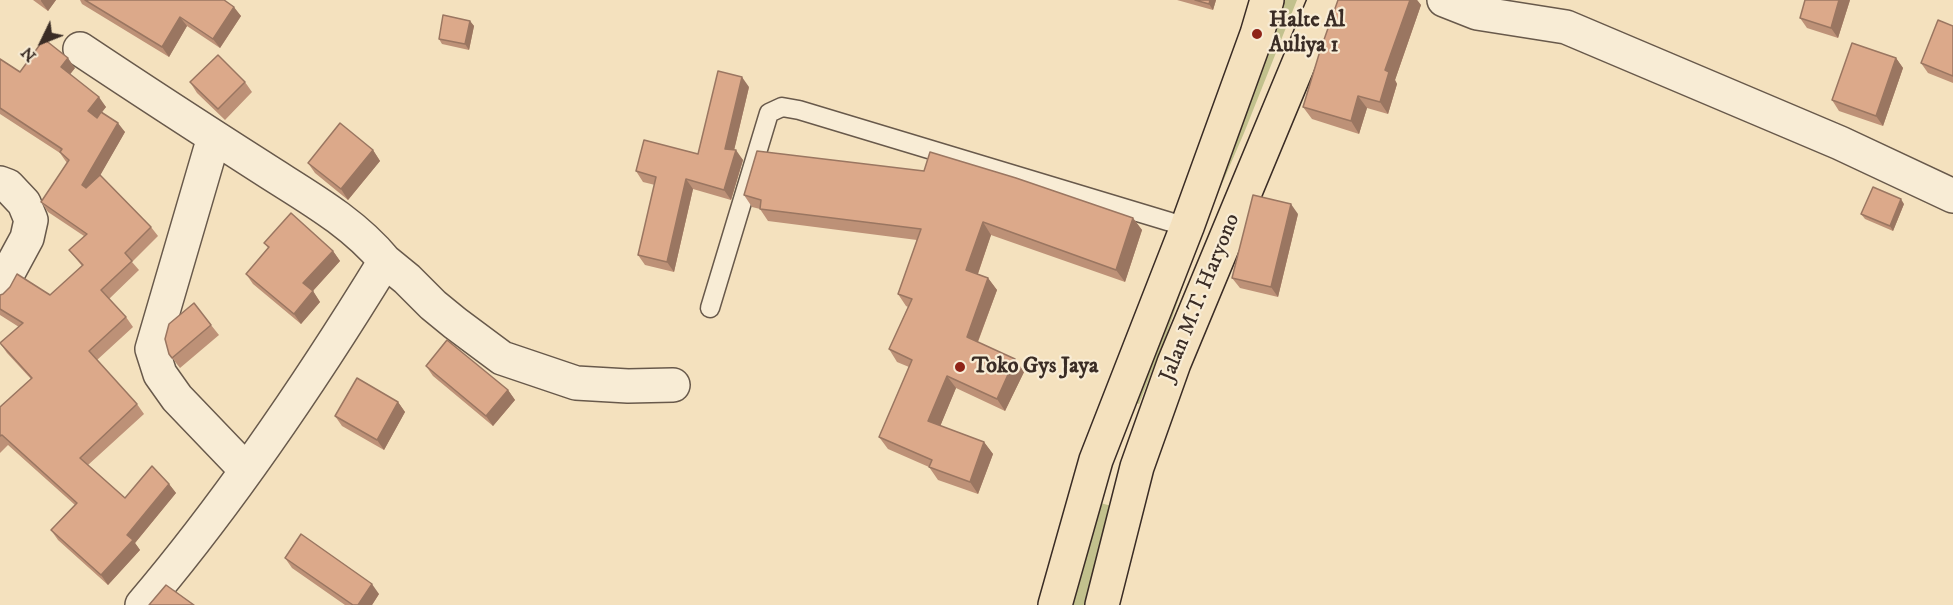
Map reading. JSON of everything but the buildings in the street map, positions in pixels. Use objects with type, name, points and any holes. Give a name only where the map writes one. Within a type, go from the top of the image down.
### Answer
[{"type":"highway","name":"Jalan M.T. Haryono","points":[[1055,605],[1096,460],[1187,227],[1257,34],[1266,0]]},
{"type":"highway","name":"Jalan M.T. Haryono","points":[[1102,605],[1137,467],[1174,363],[1325,0]]},
{"type":"highway","points":[[1096,460],[1137,467]]},
{"type":"street","points":[[1444,0],[1477,13],[1566,27],[1840,143],[1953,196]]},
{"type":"street","points":[[80,49],[340,218],[371,244],[385,261],[433,305],[502,358],[576,382],[628,386],[673,385]]},
{"type":"street","points":[[213,137],[152,349],[160,374],[177,398],[246,470]]},
{"type":"street","points":[[0,183],[8,186],[24,203],[32,220],[27,238],[0,288]]},
{"type":"street","points":[[142,605],[182,558],[246,470],[311,376],[385,261]]},
{"type":"lane","points":[[710,308],[769,113],[782,107],[799,110],[1187,227]]},
{"type":"shaded area","points":[[1285,0],[1297,0],[1202,230],[1166,336],[1139,404],[1129,400]]},
{"type":"shaded area","points":[[1100,503],[1112,506],[1084,605],[1073,605]]},
{"type":"place","name":"Halte Al Auliya 1","points":[[1257,34]]},
{"type":"place","name":"Toko Gys Jaya","points":[[960,367]]}]
